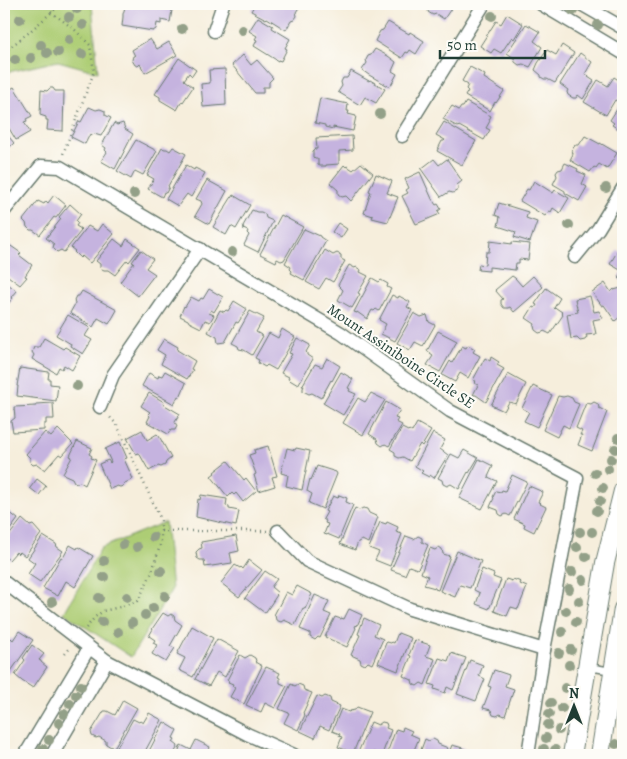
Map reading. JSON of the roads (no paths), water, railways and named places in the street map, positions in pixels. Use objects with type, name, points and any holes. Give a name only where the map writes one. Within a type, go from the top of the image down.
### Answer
[{"type":"main road","points":[[572,755],[605,563],[623,491]]},
{"type":"main road","points":[[600,755],[618,672],[623,609]]},
{"type":"street","points":[[214,31],[223,4]]},
{"type":"street","points":[[402,136],[484,4]]},
{"type":"street","points":[[541,4],[623,53]]},
{"type":"street","points":[[581,4],[623,28]]},
{"type":"street","name":"Mount Assiniboine Circle SE","points":[[4,212],[40,166],[60,167],[341,333],[450,412],[577,478],[544,650],[528,755]]},
{"type":"street","points":[[575,257],[598,229],[623,188]]},
{"type":"street","points":[[100,407],[113,375],[200,249]]},
{"type":"street","points":[[278,530],[307,561],[410,609],[544,650]]},
{"type":"street","points":[[4,582],[107,661],[247,734],[294,755]]},
{"type":"street","points":[[25,755],[89,648]]},
{"type":"street","points":[[52,755],[107,661]]},
{"type":"lane","points":[[588,666],[618,672]]}]
